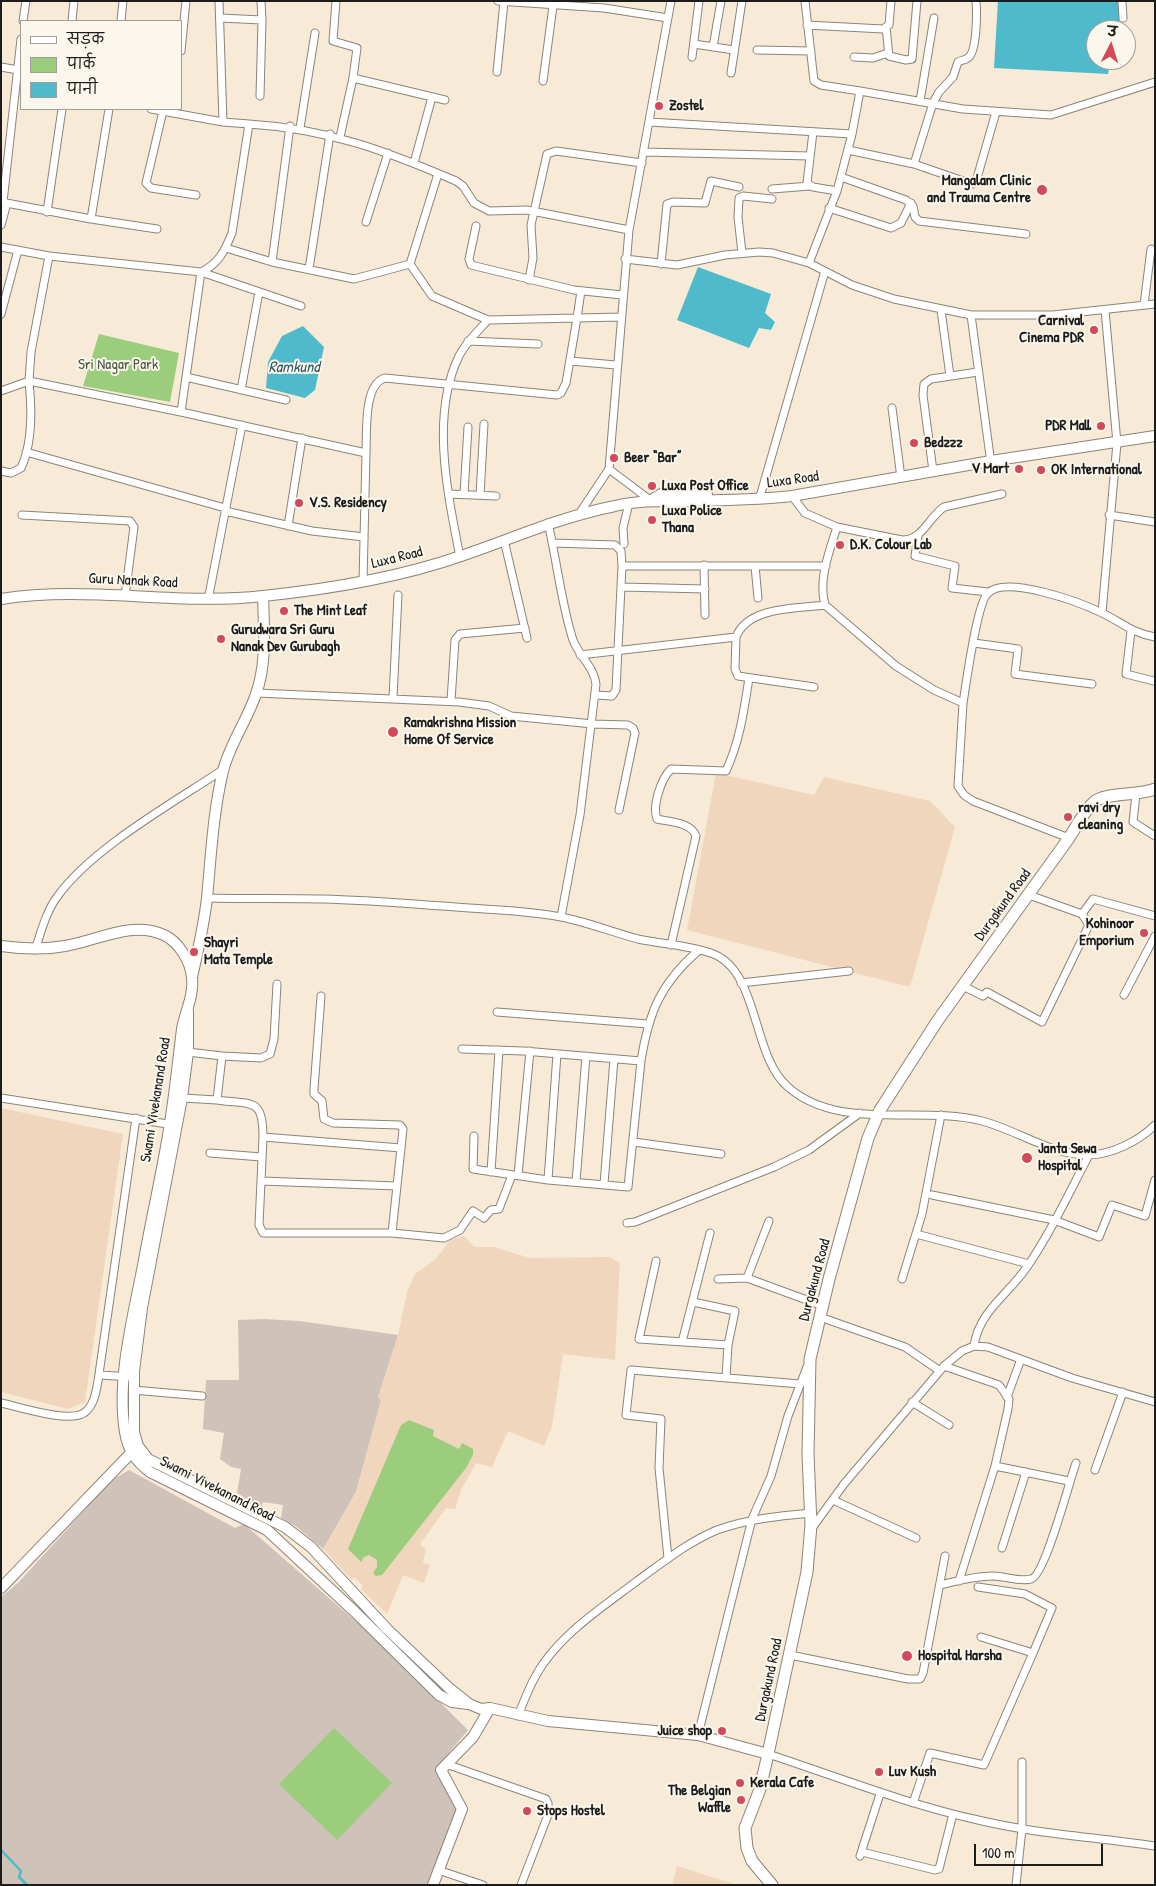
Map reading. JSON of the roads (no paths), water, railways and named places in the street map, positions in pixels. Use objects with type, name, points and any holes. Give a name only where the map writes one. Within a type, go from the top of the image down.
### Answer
[{"type":"main road","name":"Durgakund Road","points":[[772,1885],[752,1861],[747,1848],[745,1828],[760,1789],[807,1572],[810,1530],[808,1454],[810,1359],[868,1138],[878,1114],[938,1020],[1095,800],[1106,796],[1136,794],[1155,789]]},
{"type":"street","points":[[23,20],[26,1]]},
{"type":"street","points":[[72,20],[74,1]]},
{"type":"street","points":[[120,20],[123,1]]},
{"type":"street","points":[[182,41],[186,1]]},
{"type":"street","points":[[219,1],[223,122]]},
{"type":"street","points":[[260,96],[261,1]]},
{"type":"street","points":[[336,1],[333,41],[358,48],[340,137]]},
{"type":"street","points":[[498,1],[552,6],[605,5],[668,18]]},
{"type":"street","points":[[579,514],[609,470],[625,258],[671,1]]},
{"type":"street","points":[[692,57],[699,1]]},
{"type":"street","points":[[712,47],[721,1]]},
{"type":"street","points":[[731,73],[742,1]]},
{"type":"street","points":[[805,1],[812,76],[816,84],[996,112],[1051,116],[1155,82]]},
{"type":"street","points":[[807,25],[878,30],[886,28],[890,21],[891,1]]},
{"type":"street","points":[[886,28],[889,36],[889,56],[906,60],[912,58],[917,1]]},
{"type":"street","points":[[914,164],[933,103],[939,92],[953,77],[958,62],[970,56],[975,36],[976,1]]},
{"type":"street","points":[[1122,1],[1123,18]]},
{"type":"street","points":[[497,72],[504,2]]},
{"type":"street","points":[[543,81],[552,6]]},
{"type":"street","points":[[220,18],[262,20]]},
{"type":"street","points":[[920,101],[934,18]]},
{"type":"street","points":[[300,128],[315,33]]},
{"type":"street","points":[[694,44],[734,50]]},
{"type":"street","points":[[1,225],[19,79],[20,49]]},
{"type":"street","points":[[757,50],[811,51]]},
{"type":"street","points":[[854,57],[873,58],[888,53]]},
{"type":"street","points":[[1,67],[18,70]]},
{"type":"street","points":[[353,78],[445,100]]},
{"type":"street","points":[[809,263],[837,191],[852,134],[860,91]]},
{"type":"street","points":[[414,163],[432,96]]},
{"type":"street","points":[[47,212],[62,110]]},
{"type":"street","points":[[91,219],[109,110]]},
{"type":"street","points":[[157,110],[175,111],[223,122],[290,126],[330,134],[414,163],[463,186],[474,203],[480,208],[489,211],[517,209],[533,211],[629,230]]},
{"type":"street","points":[[163,111],[146,183],[151,188],[196,195]]},
{"type":"street","points":[[848,150],[914,164],[972,184],[977,178],[996,112]]},
{"type":"street","points":[[649,122],[852,134]]},
{"type":"street","points":[[201,272],[212,268],[226,248],[236,213],[249,124]]},
{"type":"street","points":[[272,262],[290,126]]},
{"type":"street","points":[[810,186],[807,181],[813,132]]},
{"type":"street","points":[[308,269],[330,134]]},
{"type":"street","points":[[529,280],[533,258],[530,233],[545,158],[552,152],[642,163]]},
{"type":"street","points":[[644,152],[810,156]]},
{"type":"street","points":[[366,222],[388,153]]},
{"type":"street","points":[[410,264],[438,174]]},
{"type":"street","points":[[840,177],[911,203]]},
{"type":"street","points":[[661,264],[667,204],[673,202],[705,203],[711,181],[739,187]]},
{"type":"street","points":[[772,189],[810,186],[837,191]]},
{"type":"street","points":[[742,253],[737,210],[739,198],[772,199]]},
{"type":"street","points":[[4,203],[47,212],[157,229]]},
{"type":"street","points":[[829,208],[891,228],[901,223],[911,203]]},
{"type":"street","points":[[911,203],[915,217],[924,223],[1026,234]]},
{"type":"street","points":[[476,226],[468,260],[471,265],[581,291],[622,295]]},
{"type":"street","points":[[1,247],[49,256],[201,272],[301,306]]},
{"type":"street","points":[[226,248],[272,262],[354,279],[410,264]]},
{"type":"street","points":[[1144,305],[1151,249]]},
{"type":"street","points":[[1,314],[18,250]]},
{"type":"street","points":[[625,258],[661,264],[689,263],[742,253],[773,253],[809,263],[872,292],[942,310],[971,315],[1020,316],[1105,310],[1155,304]]},
{"type":"street","points":[[1,472],[17,471],[24,461],[26,452],[31,416],[29,382],[31,352],[49,256]]},
{"type":"street","points":[[410,264],[432,296],[488,320],[620,317]]},
{"type":"street","points":[[825,271],[760,497],[901,475],[892,408]]},
{"type":"street","points":[[181,412],[201,272]]},
{"type":"street","points":[[363,582],[369,399],[375,383],[385,378],[557,395],[565,389],[581,291]]},
{"type":"street","points":[[241,390],[259,292]]},
{"type":"street","points":[[942,310],[950,376]]},
{"type":"street","points":[[1102,612],[1116,440],[1105,310]]},
{"type":"street","points":[[971,315],[990,456]]},
{"type":"street","points":[[460,557],[449,494],[445,438],[449,384],[460,356],[468,342],[488,320]]},
{"type":"street","points":[[468,342],[538,344]]},
{"type":"street","points":[[570,361],[616,364]]},
{"type":"street","points":[[978,372],[927,381],[923,390],[933,469],[990,456],[1116,440],[1155,430]]},
{"type":"street","points":[[186,377],[286,400]]},
{"type":"street","points":[[1,391],[29,382],[181,412],[366,453]]},
{"type":"street","points":[[480,495],[484,424]]},
{"type":"street","points":[[208,600],[242,425]]},
{"type":"street","points":[[464,494],[468,427]]},
{"type":"street","name":"Luxa Road","points":[[263,596],[363,582],[460,557],[548,523],[628,503],[650,500],[792,496],[933,469],[1116,440],[1155,436]]},
{"type":"street","points":[[288,526],[302,438]]},
{"type":"street","points":[[26,452],[225,510],[288,526],[326,534],[364,537]]},
{"type":"street","points":[[609,470],[650,500]]},
{"type":"street","points":[[449,494],[496,496]]},
{"type":"street","points":[[792,496],[805,512],[837,527],[902,540],[912,540],[944,508],[1002,494]]},
{"type":"street","points":[[624,544],[623,528],[628,503]]},
{"type":"street","points":[[22,515],[130,521],[134,527],[134,536],[125,596]]},
{"type":"street","points":[[1109,515],[1155,522]]},
{"type":"street","points":[[548,523],[570,631],[580,655],[596,677],[593,724],[580,815],[561,917]]},
{"type":"street","points":[[837,527],[826,566],[822,593],[825,605],[896,666],[934,690],[963,703]]},
{"type":"street","points":[[918,536],[914,556],[955,566],[952,588],[988,592],[1008,586],[1022,587],[1102,612],[1131,631],[1155,636]]},
{"type":"street","points":[[504,540],[527,638]]},
{"type":"street","points":[[552,543],[615,544],[621,551],[622,587],[615,693],[608,697],[596,695]]},
{"type":"street","points":[[704,565],[705,615]]},
{"type":"street","points":[[622,566],[826,566]]},
{"type":"street","points":[[754,566],[758,598]]},
{"type":"street","points":[[622,587],[705,589]]},
{"type":"street","points":[[988,592],[981,607],[963,703],[958,786],[964,795],[973,801],[1069,838]]},
{"type":"street","name":"Guru Nanak Road","points":[[1,599],[46,594],[208,600],[263,596]]},
{"type":"street","points":[[192,977],[207,898],[211,849],[224,769],[228,752],[256,693],[263,663],[263,596]]},
{"type":"street","points":[[393,698],[398,596]]},
{"type":"street","points":[[814,686],[738,676],[736,673],[736,637],[744,623],[760,615],[825,605]]},
{"type":"street","points":[[451,701],[455,640],[460,634],[525,628]]},
{"type":"street","points":[[1131,631],[1126,674],[1154,680]]},
{"type":"street","points":[[580,655],[736,637]]},
{"type":"street","points":[[974,643],[1018,649],[1015,674],[1092,684]]},
{"type":"street","points":[[671,945],[696,836],[694,830],[688,826],[657,819],[654,812],[664,775],[670,769],[726,770],[733,756],[743,718],[749,678]]},
{"type":"street","points":[[256,693],[451,701],[489,706],[511,716],[628,726],[633,728],[635,733],[619,810]]},
{"type":"street","points":[[35,950],[46,918],[56,899],[83,867],[224,769]]},
{"type":"street","points":[[1136,794],[1133,822],[1155,836]]},
{"type":"street","points":[[963,986],[983,996],[987,992],[1042,1022],[1090,925],[1082,914],[1029,895]]},
{"type":"street","points":[[207,898],[326,899],[525,912],[561,917],[630,937],[699,950],[714,954],[724,961],[741,983],[779,1079],[809,1102],[826,1109],[860,1114],[941,1116],[984,1122],[1054,1148],[1089,1155],[1110,1151],[1153,1131]]},
{"type":"street","points":[[1082,914],[1093,899],[1155,916]]},
{"type":"street","points":[[1,946],[35,950],[66,946],[125,930],[148,931],[165,935],[179,946],[192,977]]},
{"type":"street","points":[[1124,995],[1155,936]]},
{"type":"street","points":[[474,1136],[473,1169],[548,1180],[628,1187],[641,1061],[648,1024],[659,995],[667,982],[699,950]]},
{"type":"street","points":[[741,983],[849,971]]},
{"type":"street","name":"Swami Vivekanand Road","points":[[192,977],[192,990],[183,1026],[174,1125],[129,1376],[125,1433],[131,1454],[138,1463],[150,1472],[267,1530],[354,1611],[439,1695],[452,1702],[469,1704],[481,1709],[490,1708],[548,1722],[698,1735],[768,1754]]},
{"type":"street","points":[[188,1052],[261,1058],[270,1054],[274,1039],[277,984]]},
{"type":"street","points":[[321,996],[314,1094],[322,1102],[324,1119],[328,1122],[400,1125],[403,1129],[392,1233]]},
{"type":"street","name":"Swami Vivekanand Road","points":[[174,1125],[182,1098],[188,1052],[188,1010]]},
{"type":"street","points":[[497,1012],[648,1024]]},
{"type":"street","points":[[462,1049],[530,1051],[641,1061]]},
{"type":"street","points":[[491,1172],[499,1050]]},
{"type":"street","points":[[182,1098],[217,1100],[250,1105],[260,1110],[263,1116],[263,1138],[259,1225],[263,1233],[392,1233],[444,1238],[460,1230],[474,1211],[484,1218],[491,1210],[499,1209],[515,1175],[530,1051]]},
{"type":"street","points":[[548,1180],[557,1054]]},
{"type":"street","points":[[217,1100],[222,1056]]},
{"type":"street","points":[[576,1182],[586,1056]]},
{"type":"street","points":[[604,1184],[614,1058]]},
{"type":"street","points":[[1,1098],[174,1125]]},
{"type":"street","points":[[627,1223],[635,1222],[774,1167],[825,1140],[860,1114]]},
{"type":"street","points":[[902,1278],[922,1214],[941,1116]]},
{"type":"street","points":[[1,1404],[68,1417],[85,1412],[91,1406],[99,1375],[136,1118]]},
{"type":"street","points":[[263,1138],[401,1148]]},
{"type":"street","points":[[634,1142],[721,1154]]},
{"type":"street","points":[[210,1153],[262,1157]]},
{"type":"street","points":[[974,1346],[979,1326],[988,1311],[1029,1264],[1089,1155]]},
{"type":"street","points":[[932,1195],[1054,1220],[1099,1237],[1112,1205],[1145,1216],[1152,1198],[1155,1180]]},
{"type":"street","points":[[261,1181],[397,1186]]},
{"type":"street","points":[[747,1278],[769,1221]]},
{"type":"street","points":[[682,1342],[710,1233]]},
{"type":"street","points":[[916,1234],[1029,1264]]},
{"type":"street","points":[[656,1261],[639,1339],[728,1344]]},
{"type":"street","points":[[718,1280],[747,1278],[905,1348],[942,1368],[999,1385],[1007,1397]]},
{"type":"street","points":[[693,1302],[735,1311],[728,1344],[726,1378]]},
{"type":"street","points":[[810,1530],[912,1402],[942,1368],[962,1351],[974,1346],[988,1346],[1072,1378],[1155,1402]]},
{"type":"street","points":[[698,1735],[752,1519],[771,1476],[800,1384],[810,1359]]},
{"type":"street","points":[[959,1581],[995,1466],[1008,1409],[1007,1397],[1021,1359]]},
{"type":"street","points":[[668,1558],[659,1468],[661,1419],[626,1415],[632,1370],[800,1384]]},
{"type":"street","points":[[99,1375],[129,1376]]},
{"type":"street","name":"Swami Vivekanand Road","points":[[129,1376],[133,1390],[134,1432],[138,1446],[148,1459],[285,1527],[311,1547],[412,1654],[469,1704]]},
{"type":"street","points":[[133,1390],[202,1396]]},
{"type":"street","points":[[1096,1470],[1123,1392]]},
{"type":"street","points":[[912,1402],[949,1426]]},
{"type":"street","points":[[1,1588],[131,1454]]},
{"type":"street","points":[[940,1585],[990,1576],[1028,1580],[1039,1574],[1046,1558],[1076,1463]]},
{"type":"street","points":[[995,1466],[1069,1481]]},
{"type":"street","points":[[1002,1548],[1026,1472]]},
{"type":"street","points":[[833,1500],[916,1538]]},
{"type":"street","points":[[518,1716],[530,1686],[544,1664],[566,1637],[668,1558],[716,1531],[752,1519],[810,1513]]},
{"type":"street","points":[[790,1654],[908,1679],[920,1679],[923,1673],[945,1556]]},
{"type":"street","points":[[913,1803],[930,1752],[984,1765],[1052,1608],[1025,1594],[978,1587]]},
{"type":"street","points":[[981,1637],[1033,1653]]},
{"type":"street","points":[[433,1885],[462,1809],[441,1770],[473,1736],[490,1708]]},
{"type":"street","points":[[768,1754],[880,1794],[953,1814],[1022,1829],[1155,1846]]},
{"type":"street","points":[[1016,1885],[1022,1829],[1022,1762]]},
{"type":"street","points":[[446,1764],[546,1799],[548,1814],[521,1885]]},
{"type":"street","points":[[880,1794],[861,1854],[935,1870],[939,1869],[953,1814]]},
{"type":"street","points":[[438,1870],[483,1885]]},
{"type":"water","points":[[998,1],[1122,1],[1119,20],[1086,20],[1086,70],[1109,70],[1108,74],[994,68]]},
{"type":"water","points":[[698,267],[771,294],[765,313],[775,322],[771,330],[759,328],[749,348],[677,320]]},
{"type":"water","name":"Ramkund","points":[[303,326],[324,347],[315,390],[305,398],[266,388],[268,362],[282,336]]},
{"type":"waterway","points":[[1,1850],[21,1871],[19,1877],[27,1885]]},
{"type":"place","name":"Zostel","points":[[659,106]]},
{"type":"place","name":"Mangalam Clinic and Trauma Centre","points":[[1042,190]]},
{"type":"place","name":"Carnival Cinema PDR","points":[[1094,330]]},
{"type":"place","name":"PDR Mall","points":[[1101,426]]},
{"type":"place","name":"Bedzzz","points":[[914,443]]},
{"type":"place","name":"Beer “Bar”","points":[[614,458]]},
{"type":"place","name":"V Mart","points":[[1019,469]]},
{"type":"place","name":"OK International","points":[[1041,470]]},
{"type":"place","name":"Luxa Post Office","points":[[652,486]]},
{"type":"place","name":"V.S. Residency","points":[[299,503]]},
{"type":"place","name":"Luxa Police Thana","points":[[652,520]]},
{"type":"place","name":"D.K. Colour Lab","points":[[840,545]]},
{"type":"place","name":"The Mint Leaf","points":[[284,611]]},
{"type":"place","name":"Gurudwara Sri Guru Nanak Dev Gurubagh","points":[[221,639]]},
{"type":"place","name":"Ramakrishna Mission Home Of Service","points":[[393,732]]},
{"type":"place","name":"ravi dry cleaning","points":[[1068,817]]},
{"type":"place","name":"Kohinoor Emporium","points":[[1144,933]]},
{"type":"place","name":"Shayri Mata Temple","points":[[194,952]]},
{"type":"place","name":"Janta Sewa Hospital","points":[[1027,1158]]},
{"type":"place","name":"Hospital Harsha","points":[[907,1656]]},
{"type":"place","name":"Juice shop","points":[[722,1731]]},
{"type":"place","name":"Luv Kush","points":[[879,1772]]},
{"type":"place","name":"Kerala Cafe","points":[[740,1783]]},
{"type":"place","name":"The Belgian Waffle","points":[[741,1800]]},
{"type":"place","name":"Stops Hostel","points":[[527,1811]]},
{"type":"park label","name":"Sri Nagar Park","points":[[118,365]]}]
